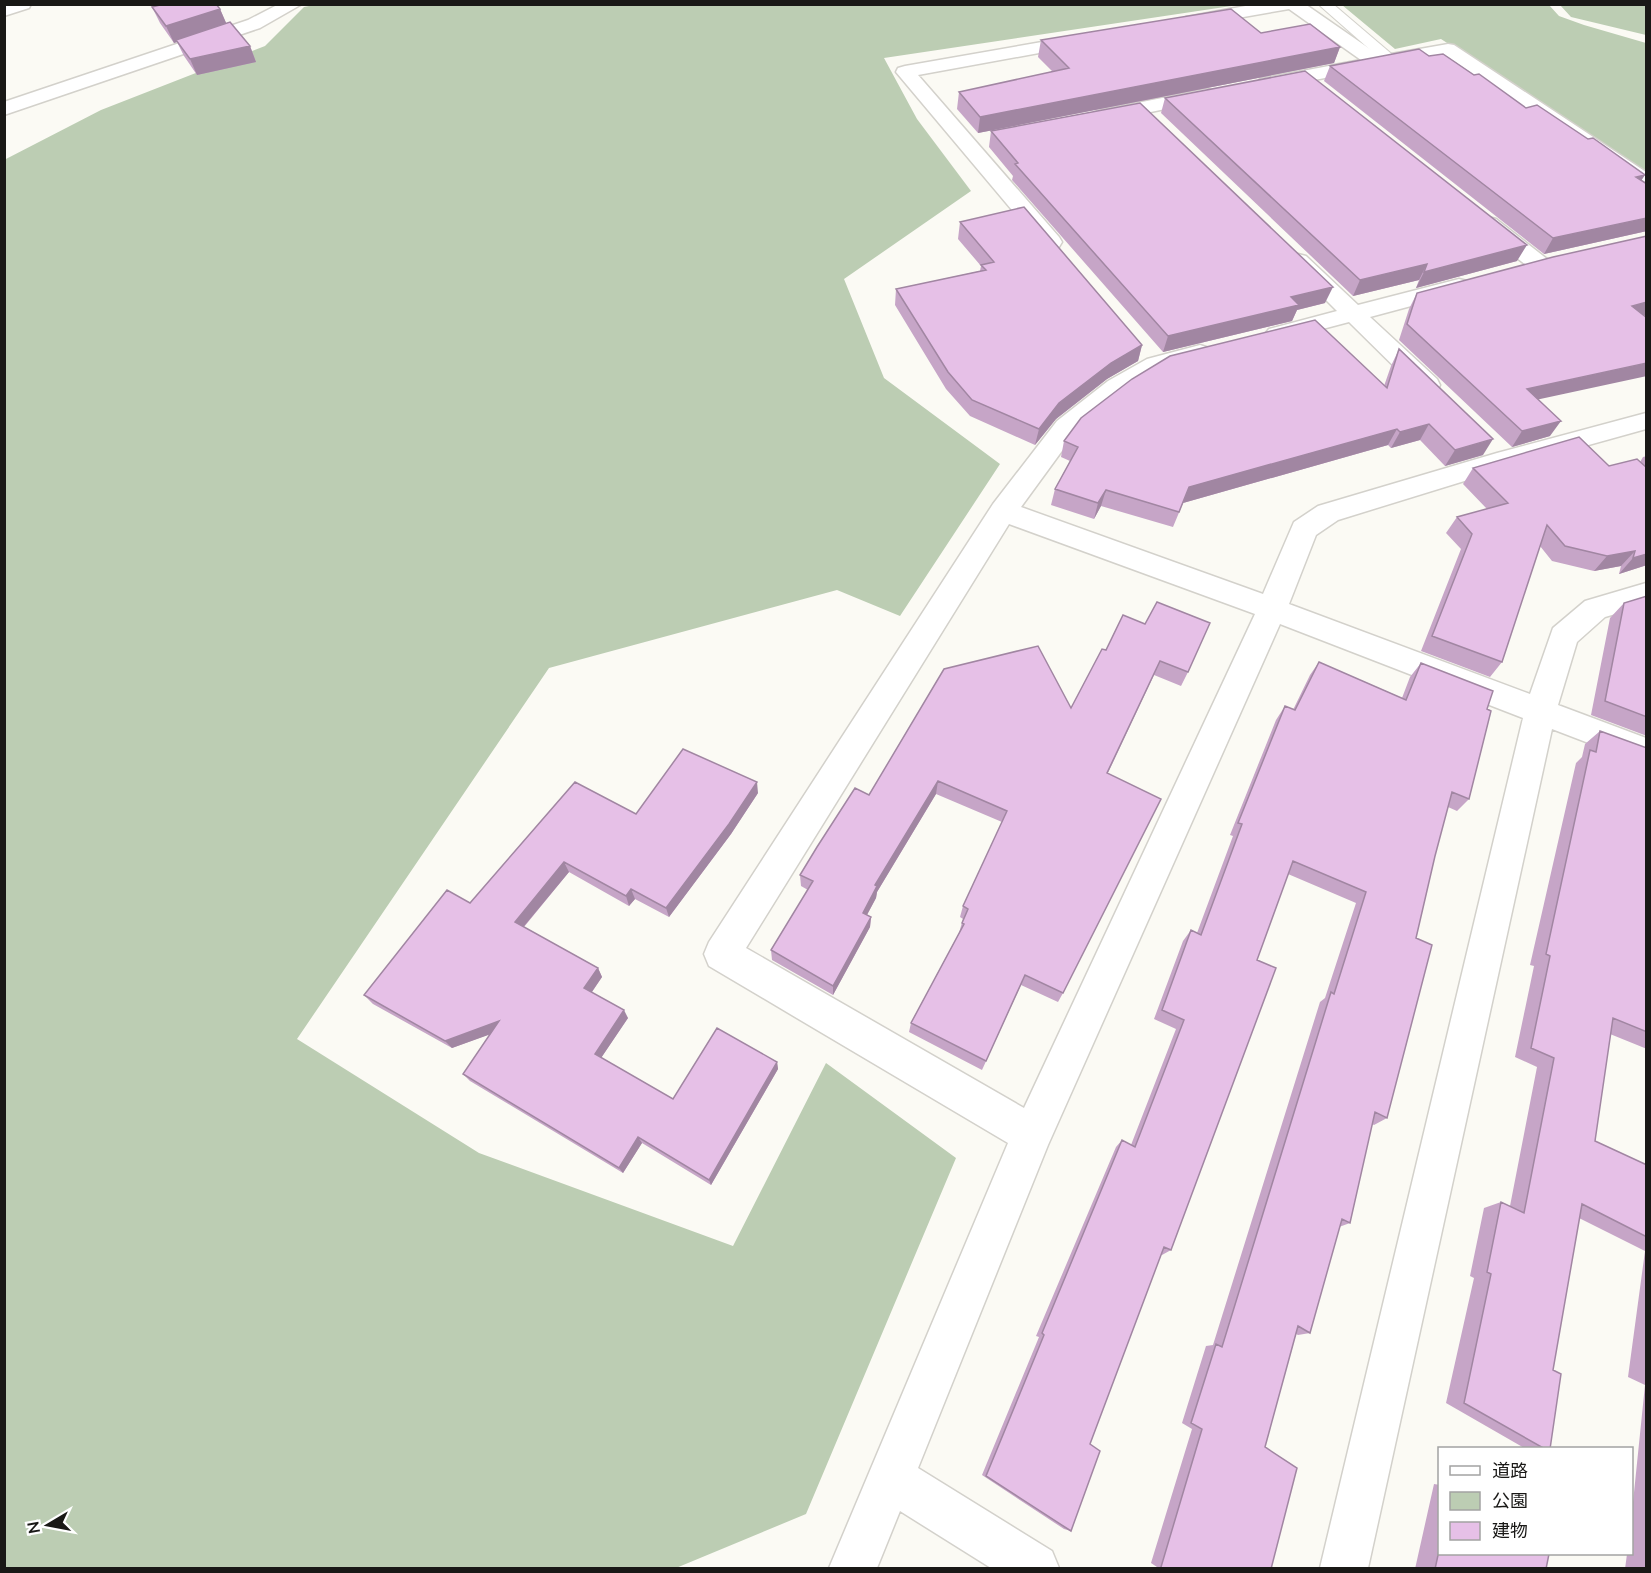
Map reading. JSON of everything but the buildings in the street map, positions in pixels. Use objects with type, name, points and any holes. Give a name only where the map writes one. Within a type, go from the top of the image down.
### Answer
[{"type":"street","points":[[4,11],[24,4]]},
{"type":"street","points":[[4,108],[254,24],[294,4]]},
{"type":"street","points":[[1172,25],[1288,4]]},
{"type":"street","points":[[1293,4],[1382,61]]},
{"type":"street","points":[[1065,258],[905,72],[1102,37]]},
{"type":"street","points":[[1244,88],[1448,49],[1647,181]]},
{"type":"street","points":[[1302,76],[1320,91]]},
{"type":"street","points":[[1082,120],[1221,92]]},
{"type":"street","points":[[1140,108],[1158,125]]},
{"type":"street","points":[[965,144],[988,139]]},
{"type":"street","points":[[1475,214],[1549,262],[1515,271]]},
{"type":"street","points":[[1286,249],[1447,403]]},
{"type":"street","points":[[1261,338],[1481,280]]},
{"type":"street","points":[[1032,1135],[722,954],[1003,511],[1066,428],[1117,387],[1149,355],[1226,346]]},
{"type":"street","points":[[853,1569],[1032,1135],[1272,609],[1304,528],[1328,513],[1497,451],[1647,421]]},
{"type":"street","points":[[1003,511],[1272,609],[1647,752]]},
{"type":"street","points":[[1344,1569],[1540,712],[1564,636],[1595,609],[1647,594]]},
{"type":"street","points":[[892,1479],[1035,1569]]},
{"type":"lane","points":[[1323,4],[1382,61]]},
{"type":"green space","points":[[314,5],[1238,5],[884,58],[917,119],[971,191],[844,279],[884,378],[1000,464],[900,616],[837,590],[549,668],[297,1039],[479,1153],[733,1246],[826,1063],[956,1158],[806,1514],[676,1568],[5,1568],[4,160],[101,110],[265,46],[304,7]]},
{"type":"green space","points":[[1342,5],[1549,5],[1559,16],[1646,43],[1646,172],[1441,39],[1395,49]]},
{"type":"green space","points":[[1560,5],[1646,5],[1646,35],[1571,17]]}]
